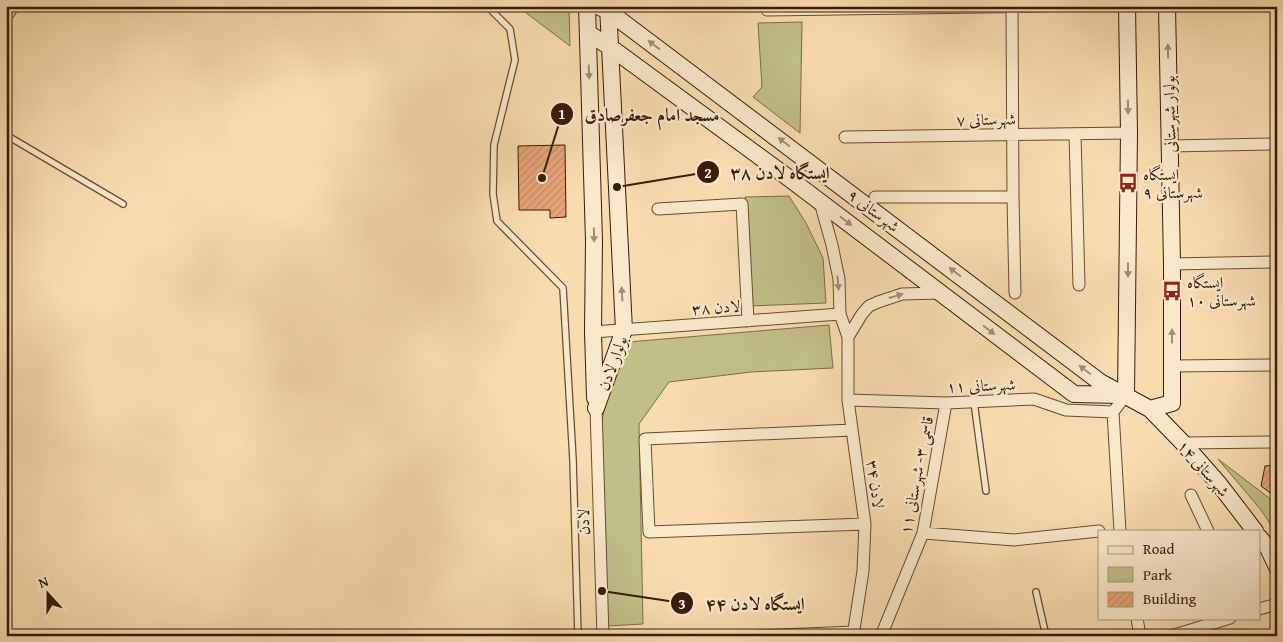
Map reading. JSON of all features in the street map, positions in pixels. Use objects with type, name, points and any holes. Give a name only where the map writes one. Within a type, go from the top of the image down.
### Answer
[{"type":"street","name":"بولوار لادن","points":[[587,6],[594,241],[593,332],[596,408]]},
{"type":"street","points":[[767,8],[1046,6]]},
{"type":"street","points":[[1120,530],[1113,412],[1126,396],[1129,133],[1127,6]]},
{"type":"street","name":"بولوار شهرستانی","points":[[1150,408],[1172,402],[1172,264],[1167,6]]},
{"type":"street","points":[[1012,7],[1014,293]]},
{"type":"street","name":"بولوار لادن","points":[[596,408],[624,330],[610,47],[605,8]]},
{"type":"street","name":"شهرستانی ۹","points":[[605,8],[1100,382],[1150,408]]},
{"type":"street","points":[[588,33],[610,47],[820,202],[1074,394],[1126,396]]},
{"type":"street","name":"شهرستانی ۷","points":[[845,137],[1129,133]]},
{"type":"street","points":[[1075,134],[1079,285]]},
{"type":"street","points":[[1170,146],[1277,144]]},
{"type":"street","points":[[875,197],[1013,197]]},
{"type":"street","points":[[820,202],[839,279],[840,314],[848,337]]},
{"type":"street","points":[[658,209],[742,204],[748,321]]},
{"type":"street","points":[[1172,264],[1277,262]]},
{"type":"street","points":[[848,337],[868,306],[902,294],[941,293]]},
{"type":"street","name":"لادن ۳۸","points":[[593,332],[840,314]]},
{"type":"street","name":"لادن ۳۴","points":[[848,337],[848,400],[865,524],[863,571],[853,634]]},
{"type":"street","points":[[1172,366],[1277,365]]},
{"type":"street","name":"شهرستانی ۱۱","points":[[848,400],[946,403],[1034,399],[1066,410],[1113,412]]},
{"type":"street","name":"قاسمی ۳- شهرستانی ۱۱","points":[[881,636],[923,533],[946,403]]},
{"type":"street","name":"لادن","points":[[596,408],[604,636]]},
{"type":"street","name":"شهرستانی ۱۴","points":[[1150,408],[1219,484],[1254,530]]},
{"type":"street","points":[[852,430],[645,439],[649,532],[865,524]]},
{"type":"street","points":[[1183,444],[1277,442]]},
{"type":"street","points":[[1191,496],[1208,530]]},
{"type":"street","points":[[923,533],[1014,540],[1098,531]]},
{"type":"street","points":[[1260,537],[1268,548],[1277,567]]},
{"type":"street","points":[[1260,609],[1277,604]]},
{"type":"street","points":[[1136,620],[1140,636]]},
{"type":"street","points":[[1171,636],[1223,620]]},
{"type":"street","points":[[756,636],[853,634]]},
{"type":"lane","points":[[6,21],[17,6]]},
{"type":"lane","points":[[487,6],[510,29],[515,60],[494,145],[493,194],[497,221],[563,288],[572,460],[578,636]]},
{"type":"lane","points":[[6,135],[123,204]]},
{"type":"lane","points":[[974,402],[986,491]]},
{"type":"lane","points":[[1036,592],[1046,636]]},
{"type":"green space","points":[[517,6],[569,6],[570,46]]},
{"type":"green space","points":[[802,22],[800,133],[753,97],[762,87],[758,23]]},
{"type":"green space","points":[[789,196],[806,223],[823,258],[826,303],[749,306],[745,197]]},
{"type":"green space","points":[[829,325],[833,368],[751,372],[669,382],[639,424],[643,624],[607,626],[600,434],[609,380],[628,342]]},
{"type":"green space","points":[[1218,459],[1277,504],[1277,534],[1261,510]]},
{"type":"building","points":[[565,145],[566,217],[550,218],[550,210],[519,210],[518,146]]},
{"type":"building","points":[[1277,465],[1277,498],[1261,486],[1265,466]]},
{"type":"place","name":"مسجد امام جعفرصادق","points":[[542,178]]},
{"type":"place","name":"ایستگاه شهرستانی ۹","points":[[1128,183]]},
{"type":"place","name":"ایستگاه لادن ۳۸","points":[[617,187]]},
{"type":"place","name":"ایستگاه شهرستانی ۱۰","points":[[1172,291]]},
{"type":"place","name":"ایستگاه لادن ۴۴","points":[[602,591]]}]
